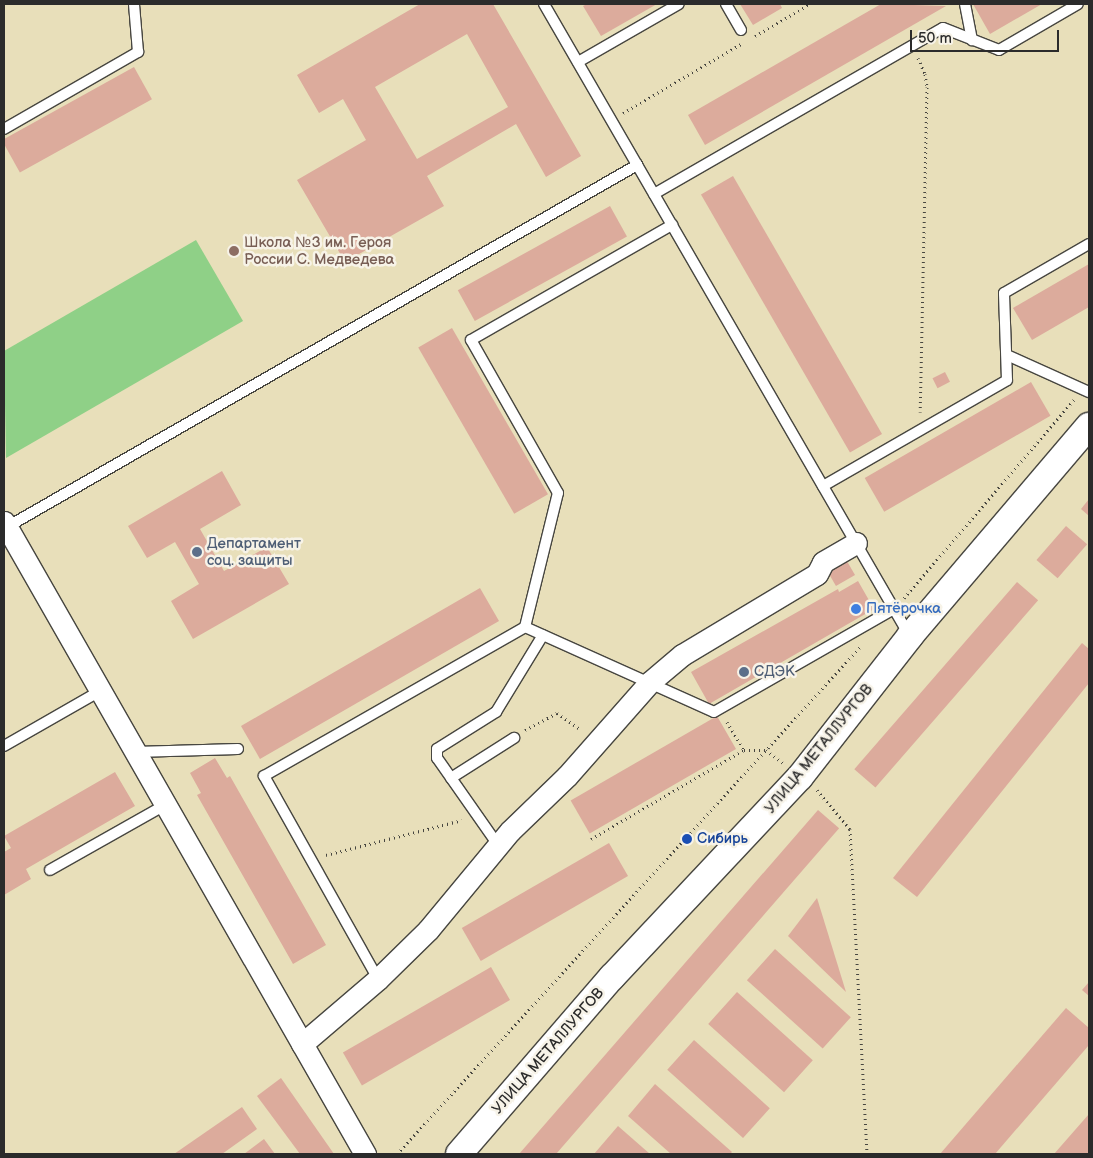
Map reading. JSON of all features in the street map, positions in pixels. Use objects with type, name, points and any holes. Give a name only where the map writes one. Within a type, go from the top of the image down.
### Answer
[{"type":"street","name":"УЛИЦА МЕТАЛЛУРГОВ","points":[[459,1154],[612,977],[800,776],[910,636],[1089,426]]},
{"type":"street","points":[[5,524],[365,1154]]},
{"type":"street","points":[[302,1044],[378,979],[428,930],[498,845],[598,742],[650,682],[682,655],[817,574],[823,562],[856,543]]},
{"type":"lane","points":[[4,129],[138,52],[134,4]]},
{"type":"lane","points":[[544,4],[910,636]]},
{"type":"lane","points":[[578,62],[679,4]]},
{"type":"lane","points":[[726,4],[742,30]]},
{"type":"lane","points":[[965,4],[972,40]]},
{"type":"lane","points":[[654,194],[943,28],[999,50],[1078,4]]},
{"type":"lane","points":[[5,524],[638,165]]},
{"type":"lane","points":[[378,979],[264,776],[525,627],[558,493],[471,340],[672,225]]},
{"type":"lane","points":[[823,486],[1007,380],[1004,293],[1089,244]]},
{"type":"lane","points":[[1007,355],[1086,391]]},
{"type":"lane","points":[[525,627],[714,712],[894,609]]},
{"type":"lane","points":[[498,845],[438,758],[437,749],[496,712],[543,635]]},
{"type":"lane","points":[[4,746],[100,691]]},
{"type":"lane","points":[[451,778],[514,738]]},
{"type":"lane","points":[[134,752],[238,749]]},
{"type":"lane","points":[[50,870],[166,804]]},
{"type":"path","points":[[752,38],[810,4]]},
{"type":"path","points":[[611,119],[744,42]]},
{"type":"path","points":[[912,46],[926,74],[927,87],[920,430]]},
{"type":"path","points":[[894,609],[1086,391]]},
{"type":"path","points":[[398,1154],[862,645]]},
{"type":"path","points":[[720,709],[744,750]]},
{"type":"path","points":[[514,738],[557,712],[598,742]]},
{"type":"path","points":[[591,839],[744,750],[766,750],[827,799],[850,829],[867,1154]]},
{"type":"path","points":[[311,859],[478,816]]},
{"type":"green space","points":[[196,240],[243,321],[6,458],[4,351]]},
{"type":"building","points":[[420,4],[493,4],[581,156],[546,177],[516,124],[427,176],[444,206],[345,262],[297,180],[366,140],[343,99],[319,113],[297,75]],"holes":[[[467,34],[508,107],[417,159],[375,87]]]},
{"type":"building","points":[[587,4],[657,4],[601,36],[583,6]]},
{"type":"building","points":[[740,4],[780,4],[782,8],[753,25]]},
{"type":"building","points":[[881,4],[946,6],[705,145],[688,115]]},
{"type":"building","points":[[973,4],[1042,4],[990,34]]},
{"type":"building","points":[[134,67],[152,99],[20,173],[4,144],[4,139]]},
{"type":"building","points":[[733,176],[882,434],[850,453],[701,194]]},
{"type":"building","points":[[610,206],[627,237],[475,321],[458,290]]},
{"type":"building","points":[[1089,264],[1089,307],[1032,340],[1013,308]]},
{"type":"building","points":[[452,328],[548,494],[514,514],[418,348]]},
{"type":"building","points":[[945,372],[950,382],[938,388],[933,378]]},
{"type":"building","points":[[1031,382],[1050,416],[884,512],[865,478]]},
{"type":"building","name":"Департамент соц. защиты","points":[[222,471],[241,505],[200,529],[224,571],[267,547],[289,584],[193,639],[171,601],[199,584],[175,542],[147,558],[128,526]]},
{"type":"building","points":[[1089,499],[1089,516],[1081,509]]},
{"type":"building","points":[[1066,526],[1087,544],[1058,578],[1036,560]]},
{"type":"building","points":[[844,556],[855,575],[836,586],[825,567]]},
{"type":"building","points":[[858,581],[874,609],[709,704],[691,672],[838,589],[839,592]]},
{"type":"building","points":[[1017,582],[1038,600],[875,788],[854,769]]},
{"type":"building","points":[[480,588],[499,621],[260,759],[241,726]]},
{"type":"building","points":[[1082,643],[1089,649],[1089,683],[917,897],[893,878]]},
{"type":"building","points":[[717,716],[736,749],[590,833],[571,801]]},
{"type":"building","points":[[215,758],[227,778],[230,776],[326,945],[293,964],[197,795],[201,793],[190,773]]},
{"type":"building","points":[[115,772],[135,806],[26,869],[31,879],[4,895],[4,852],[11,848],[4,836]]},
{"type":"building","points":[[818,810],[839,828],[556,1154],[519,1154]]},
{"type":"building","points":[[609,843],[628,876],[481,961],[462,928]]},
{"type":"building","points":[[817,898],[846,992],[788,936]]},
{"type":"building","points":[[775,949],[851,1017],[823,1048],[747,980]]},
{"type":"building","points":[[491,967],[510,1000],[362,1085],[343,1052]]},
{"type":"building","points":[[1089,982],[1089,996],[1082,990]]},
{"type":"building","points":[[737,992],[813,1060],[784,1092],[708,1024]]},
{"type":"building","points":[[1066,1008],[1089,1028],[1089,1045],[995,1154],[940,1154]]},
{"type":"building","points":[[694,1040],[770,1108],[743,1138],[667,1070]]},
{"type":"building","points":[[281,1078],[334,1154],[300,1154],[257,1096]]},
{"type":"building","points":[[655,1084],[732,1152],[730,1154],[671,1154],[628,1116]]},
{"type":"building","points":[[242,1107],[257,1129],[222,1154],[174,1154]]},
{"type":"building","points":[[1089,1114],[1089,1154],[1054,1154]]},
{"type":"building","points":[[618,1126],[650,1154],[594,1154]]},
{"type":"building","points":[[264,1139],[275,1154],[244,1154]]},
{"type":"place","name":"Школа №3 им. Героя России С. Медведева","points":[[234,251]]},
{"type":"place","name":"Департамент соц. защиты","points":[[197,552]]},
{"type":"place","name":"Пятёрочка","points":[[856,609]]},
{"type":"place","name":"СДЭК","points":[[744,672]]},
{"type":"place","name":"Сибирь","points":[[687,839]]}]
